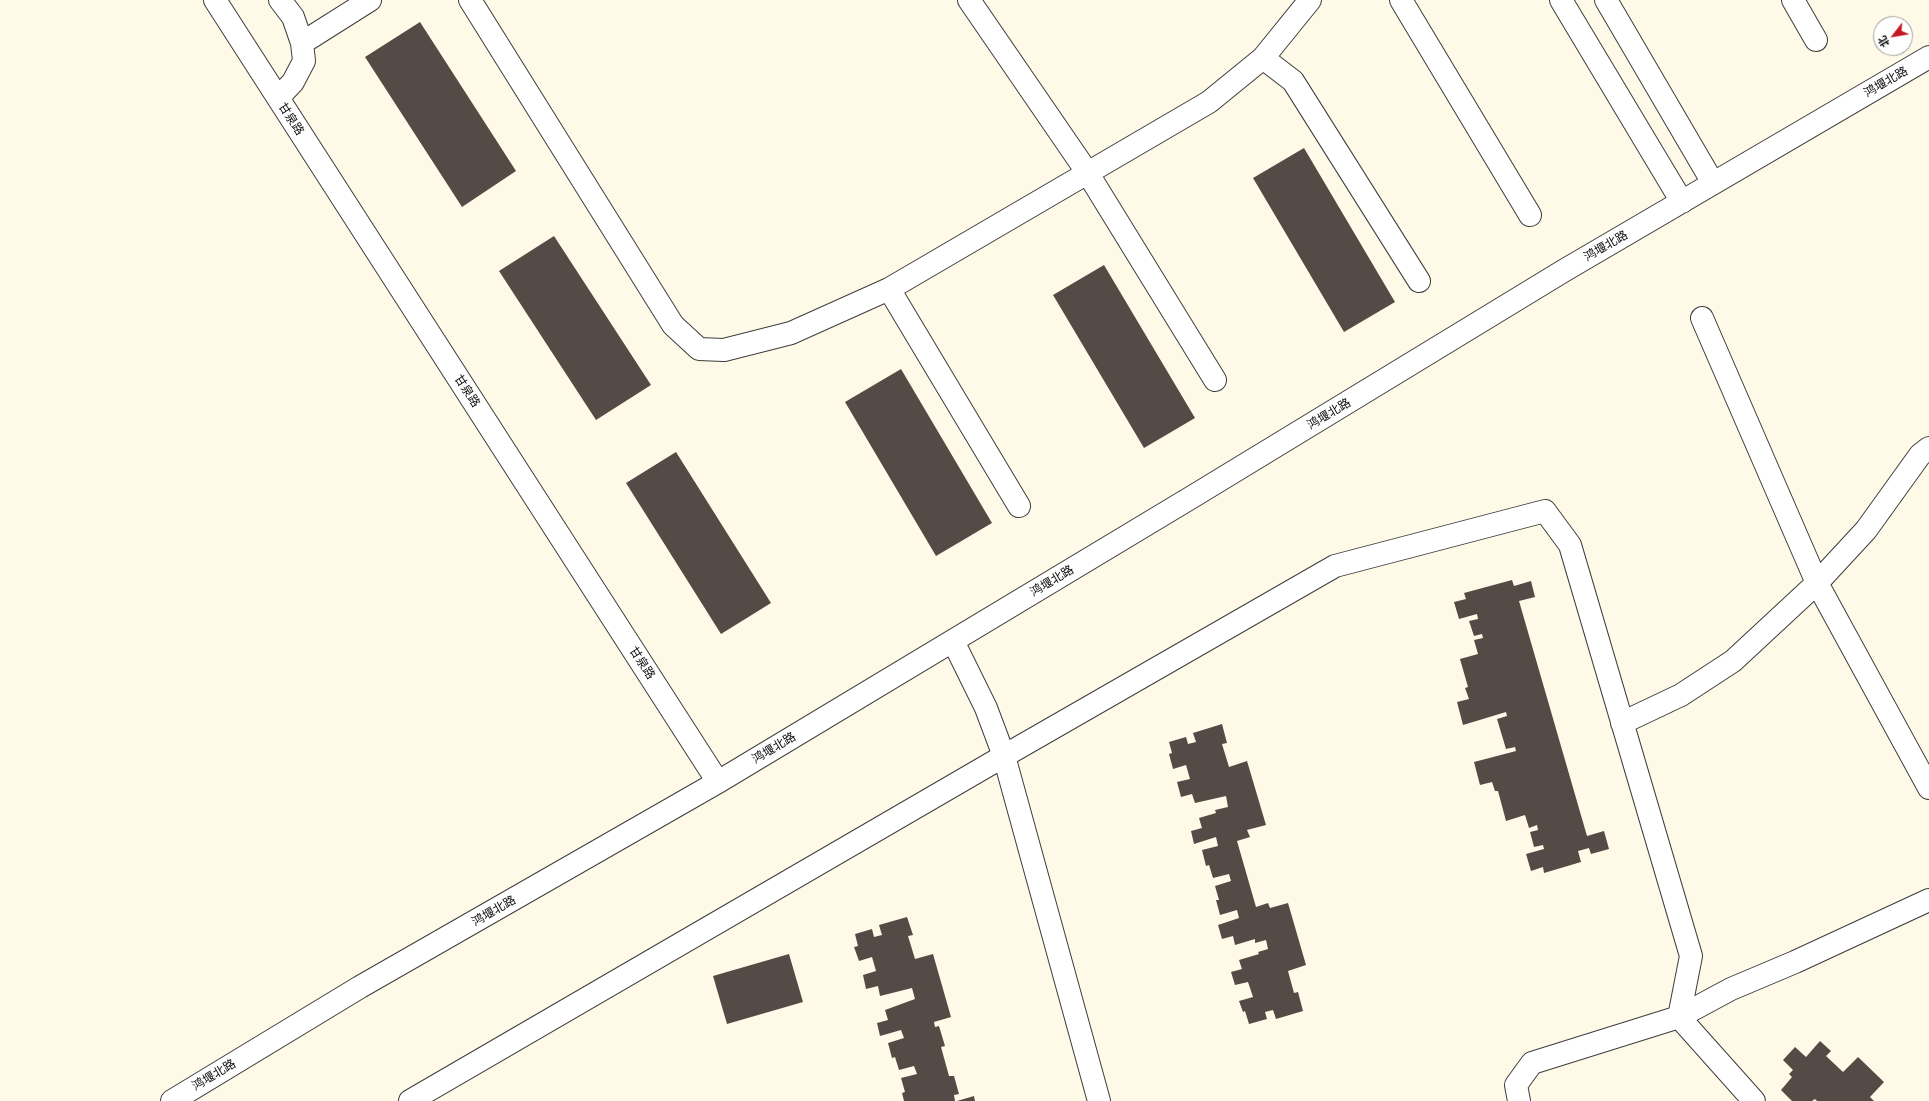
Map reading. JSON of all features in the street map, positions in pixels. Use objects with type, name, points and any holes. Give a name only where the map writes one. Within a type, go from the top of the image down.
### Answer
[{"type":"street","name":"甘泉路","points":[[215,0],[718,782]]},
{"type":"street","points":[[278,98],[293,82],[304,61],[302,43],[293,17],[280,0]]},
{"type":"street","points":[[302,43],[370,0]]},
{"type":"street","points":[[470,0],[673,326],[699,349],[724,350],[791,333],[889,289],[1209,102],[1263,58],[1310,0]]},
{"type":"street","points":[[969,0],[1087,172],[1215,380]]},
{"type":"street","points":[[1401,0],[1530,215]]},
{"type":"street","points":[[1561,0],[1682,202]]},
{"type":"street","points":[[1606,0],[1713,183]]},
{"type":"street","points":[[1793,0],[1816,40]]},
{"type":"street","name":"鸿堰北路","points":[[172,1101],[360,987],[718,782],[1564,270],[1929,57]]},
{"type":"street","points":[[1263,58],[1293,81],[1419,281]]},
{"type":"street","points":[[889,289],[1019,506]]},
{"type":"street","points":[[1702,318],[1817,583],[1929,788]]},
{"type":"street","points":[[1622,723],[1680,695],[1733,661],[1817,583],[1866,530],[1920,455],[1929,448]]},
{"type":"street","points":[[410,1101],[1004,756],[1335,566],[1545,511],[1570,545],[1691,956],[1679,1017]]},
{"type":"street","points":[[953,641],[986,708],[1004,756],[1098,1101]]},
{"type":"street","points":[[1519,1101],[1516,1085],[1532,1063],[1679,1017],[1731,989],[1795,962],[1929,900]]},
{"type":"street","points":[[1679,1017],[1754,1101]]},
{"type":"building","points":[[420,22],[516,171],[462,207],[365,57]]},
{"type":"building","points":[[1304,148],[1395,302],[1344,332],[1253,178]]},
{"type":"building","points":[[554,236],[651,385],[596,420],[499,271]]},
{"type":"building","points":[[1104,265],[1195,418],[1144,448],[1053,295]]},
{"type":"building","points":[[901,369],[992,523],[936,556],[845,402]]},
{"type":"building","points":[[676,452],[771,603],[721,634],[626,483]]},
{"type":"building","points":[[1512,580],[1514,586],[1531,581],[1535,597],[1519,601],[1587,836],[1604,831],[1609,849],[1591,854],[1589,848],[1578,851],[1581,862],[1544,873],[1543,867],[1531,871],[1526,854],[1544,849],[1543,845],[1534,847],[1530,832],[1538,830],[1537,825],[1529,828],[1525,815],[1506,821],[1498,791],[1495,791],[1492,782],[1480,785],[1474,762],[1516,751],[1515,747],[1506,749],[1497,719],[1507,716],[1506,712],[1463,725],[1457,702],[1469,699],[1465,688],[1468,687],[1460,659],[1478,654],[1474,640],[1483,638],[1482,634],[1474,636],[1469,621],[1478,619],[1477,614],[1459,619],[1454,602],[1466,599],[1464,593]]},
{"type":"building","points":[[1222,724],[1227,743],[1222,744],[1229,767],[1247,761],[1266,825],[1247,830],[1250,837],[1237,841],[1256,907],[1268,903],[1270,908],[1288,903],[1306,965],[1288,971],[1294,993],[1298,992],[1303,1011],[1276,1019],[1273,1010],[1265,1012],[1267,1019],[1249,1024],[1245,1011],[1243,1012],[1239,1001],[1253,997],[1248,982],[1235,985],[1231,972],[1242,969],[1239,960],[1259,954],[1258,952],[1268,949],[1266,940],[1255,943],[1255,939],[1235,945],[1233,936],[1222,939],[1218,925],[1239,918],[1237,910],[1220,915],[1216,900],[1219,900],[1215,886],[1231,881],[1229,874],[1213,878],[1209,865],[1206,866],[1202,850],[1218,846],[1216,837],[1194,844],[1191,831],[1202,828],[1199,818],[1216,813],[1215,810],[1228,807],[1226,796],[1195,803],[1192,794],[1181,797],[1177,782],[1190,779],[1186,765],[1173,769],[1169,754],[1172,753],[1169,742],[1186,737],[1188,744],[1196,742],[1193,733]]},
{"type":"building","points":[[907,917],[913,935],[908,936],[915,959],[933,954],[951,1017],[934,1022],[935,1027],[939,1026],[945,1046],[941,1047],[949,1076],[954,1076],[959,1094],[954,1095],[955,1101],[904,1101],[902,1093],[905,1092],[901,1078],[917,1074],[914,1066],[899,1070],[895,1057],[892,1058],[888,1043],[904,1038],[901,1030],[880,1036],[877,1023],[888,1020],[885,1010],[915,999],[912,988],[880,996],[878,986],[866,989],[863,975],[876,971],[872,957],[859,961],[854,947],[858,946],[855,934],[872,929],[874,937],[882,935],[879,925]]},
{"type":"building","points":[[789,954],[803,1002],[727,1024],[713,976]]},
{"type":"building","points":[[1820,1041],[1831,1051],[1826,1056],[1843,1072],[1858,1057],[1884,1082],[1870,1097],[1874,1101],[1817,1101],[1815,1099],[1812,1101],[1792,1101],[1781,1090],[1792,1077],[1789,1074],[1793,1070],[1783,1060],[1795,1047],[1806,1057]]},
{"type":"building","points":[[974,1096],[975,1101],[957,1101]]}]
